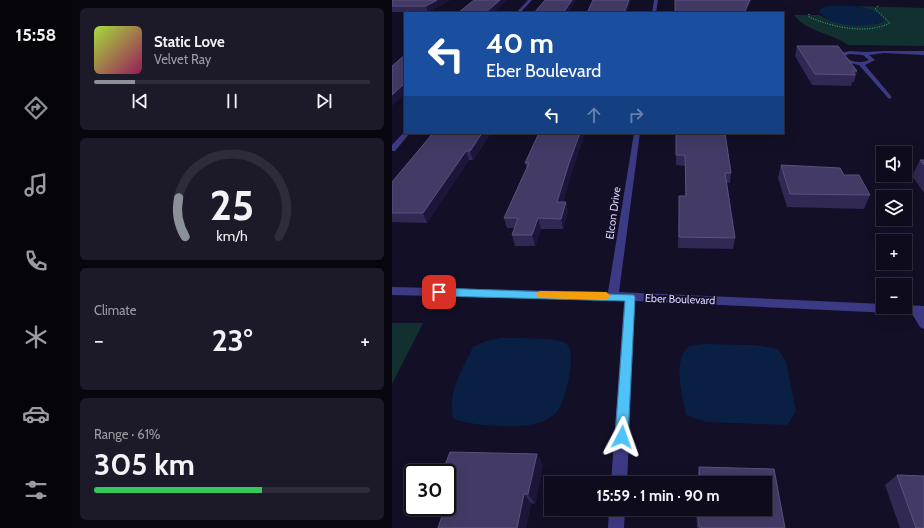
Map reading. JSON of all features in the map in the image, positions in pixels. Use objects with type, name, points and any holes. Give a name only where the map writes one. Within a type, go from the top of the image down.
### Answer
[{"type":"street","points":[[519,12],[530,0]]},
{"type":"street","points":[[654,12],[656,0]]},
{"type":"street","points":[[865,54],[872,60],[869,62],[860,63],[844,60],[840,55],[850,52],[865,54],[884,52],[924,53]]},
{"type":"street","points":[[860,63],[889,97]]},
{"type":"street","points":[[392,149],[406,134]]},
{"type":"street","name":"Elcon Drive","points":[[613,296],[636,134]]},
{"type":"street","name":"Eber Boulevard","points":[[392,291],[613,296],[917,308]]},
{"type":"street","points":[[619,476],[630,297]]},
{"type":"street","name":"Eber Boulevard","points":[[848,306],[876,306]]},
{"type":"street","points":[[917,308],[924,324]]},
{"type":"street","points":[[616,528],[617,516]]},
{"type":"path","points":[[809,14],[809,17],[814,20],[839,27],[860,28],[886,25],[890,23],[875,9],[879,6]]},
{"type":"green space","points":[[857,6],[924,8],[924,46],[848,45],[842,41],[812,29],[799,21],[794,15],[819,15],[831,21],[845,24],[877,24],[884,21],[866,8]]},
{"type":"green space","points":[[392,323],[423,323],[392,384]]},
{"type":"water","points":[[829,6],[868,8],[875,11],[885,21],[866,25],[838,23],[828,19],[819,12],[821,8]]},
{"type":"water","points":[[501,338],[534,338],[560,341],[565,343],[569,348],[571,365],[567,386],[558,410],[554,415],[544,421],[524,425],[498,426],[473,424],[453,419],[452,399],[454,390],[460,373],[473,347],[486,341]]},
{"type":"water","points":[[704,344],[756,345],[778,349],[786,361],[796,412],[787,425],[707,422],[686,415],[680,378],[681,360],[684,352],[689,346]]},
{"type":"building","points":[[392,0],[437,0],[426,6],[392,6]]},
{"type":"building","points":[[474,0],[500,0],[486,12],[459,12]]},
{"type":"building","points":[[545,0],[572,0],[564,12],[535,12]]},
{"type":"building","points":[[593,0],[629,0],[624,12],[587,12]]},
{"type":"building","points":[[675,0],[750,0],[744,12],[675,12]]},
{"type":"building","points":[[797,46],[838,46],[857,71],[852,71],[855,75],[815,74]]},
{"type":"building","points":[[404,56],[404,84],[392,95],[392,66]]},
{"type":"building","points":[[432,134],[481,134],[470,151],[466,151],[423,213],[392,213],[392,182]]},
{"type":"building","points":[[539,134],[580,134],[557,202],[566,202],[561,219],[538,218],[532,235],[512,235],[518,218],[504,218],[529,163],[525,163]]},
{"type":"building","points":[[676,134],[725,134],[731,173],[725,173],[735,238],[679,237],[679,196],[686,196],[685,155],[676,155]]},
{"type":"building","points":[[781,165],[840,168],[844,175],[859,175],[870,195],[790,194]]},
{"type":"building","points":[[450,452],[537,454],[528,494],[524,494],[517,528],[438,528],[442,516],[456,516],[456,464],[445,464]]},
{"type":"building","points":[[699,467],[774,469],[785,528],[699,527],[698,516],[772,516],[772,476],[700,476]]},
{"type":"building","points":[[897,475],[924,476],[924,528],[916,528]]},
{"type":"slow traffic","points":[[540,294],[606,296]]},
{"type":"route","points":[[439,292],[630,297],[622,437]]}]
